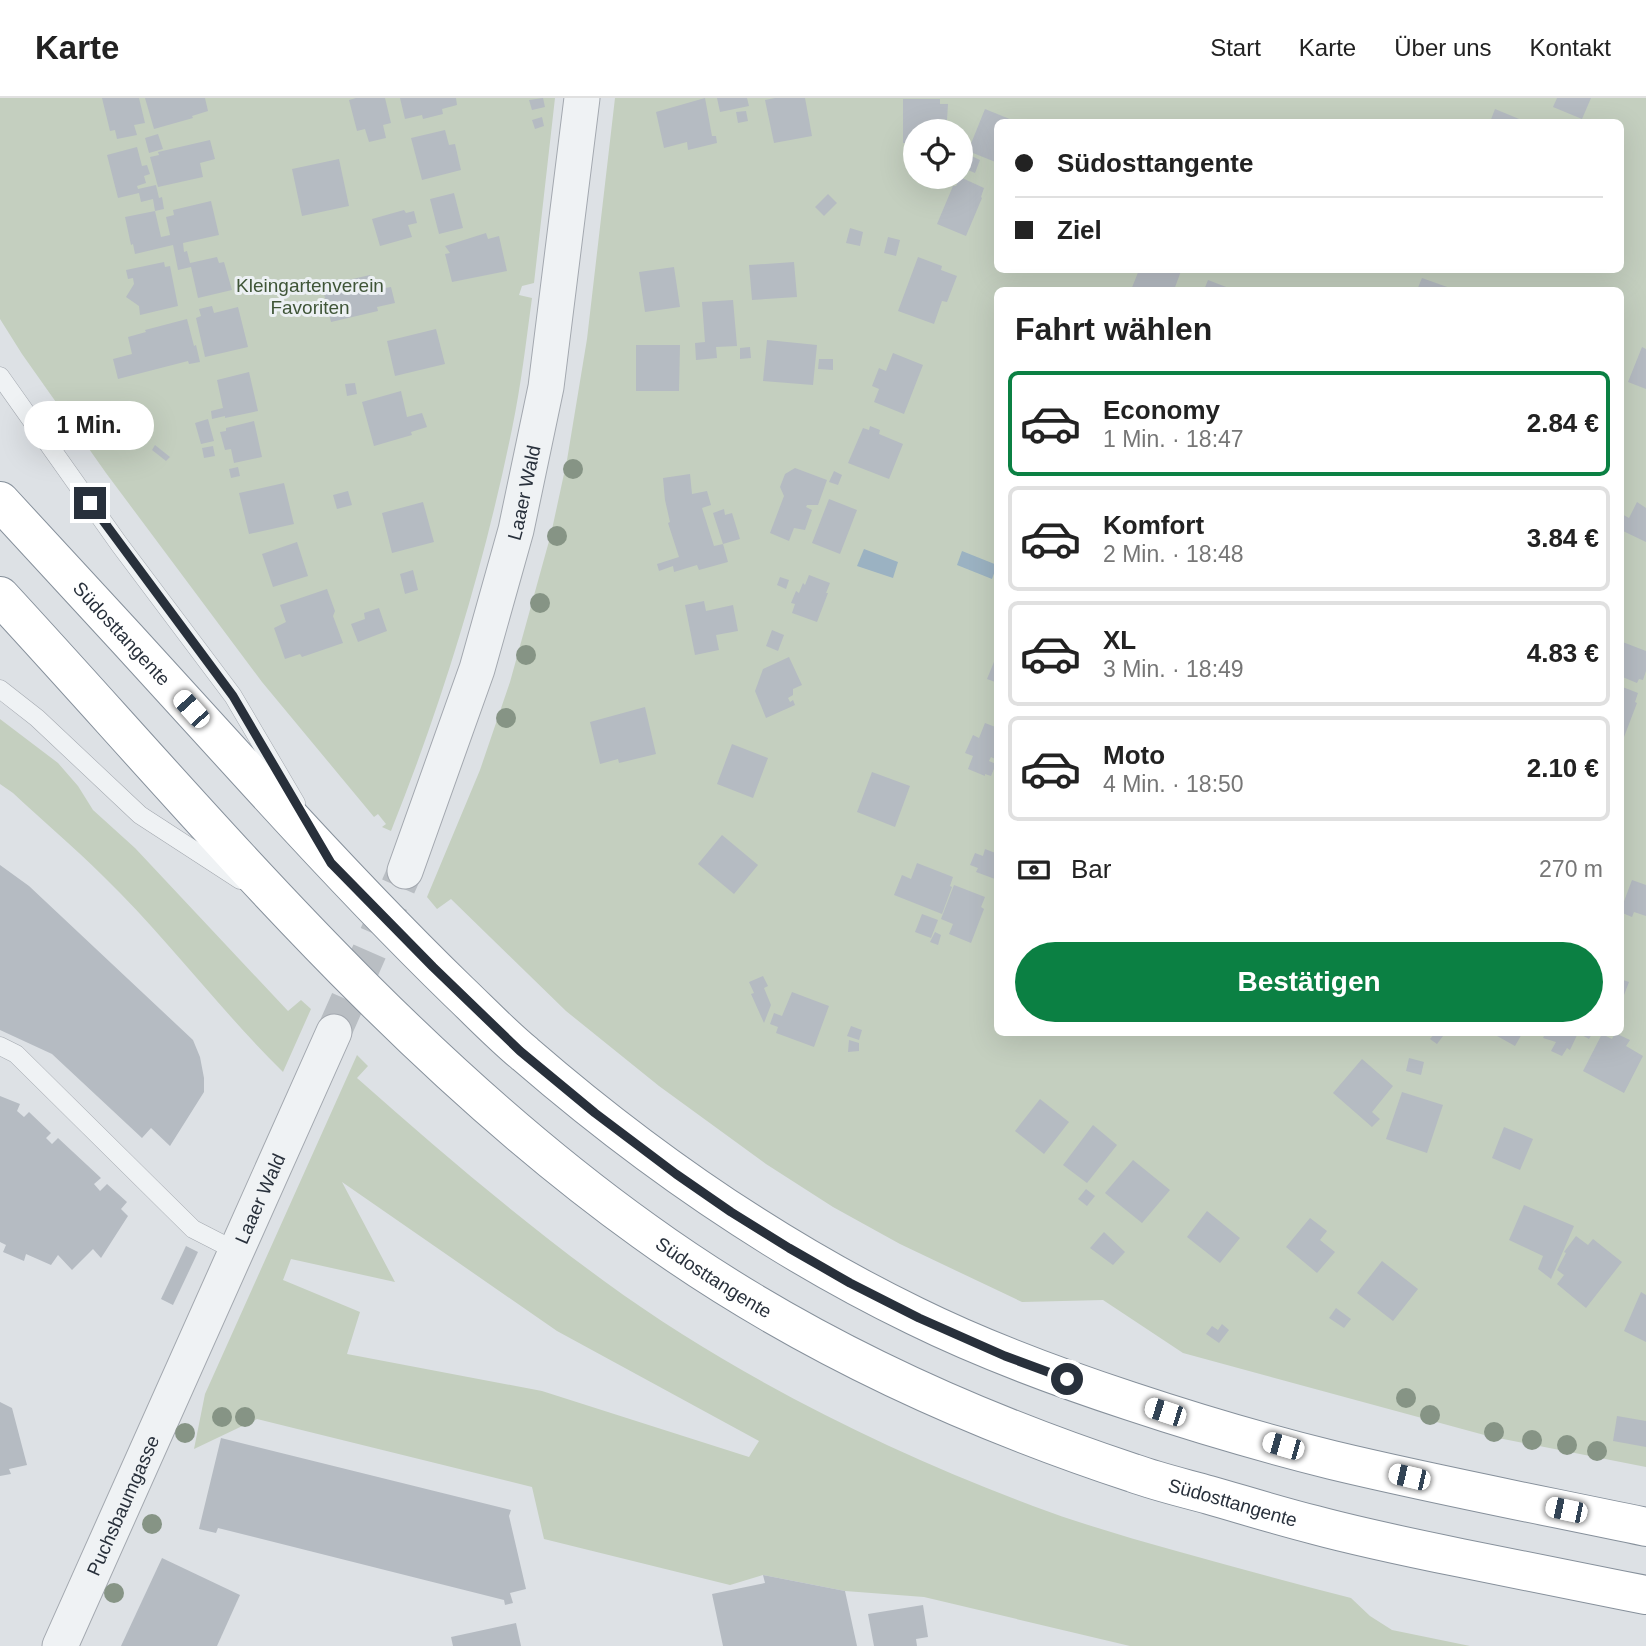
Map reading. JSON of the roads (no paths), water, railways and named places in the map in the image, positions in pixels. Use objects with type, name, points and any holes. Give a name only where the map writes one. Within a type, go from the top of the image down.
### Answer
[{"type":"highway","name":"Südosttangente","points":[[0,501],[331,863],[433,967],[520,1051],[595,1113],[676,1174],[742,1219],[850,1283],[919,1318],[1005,1356],[1087,1387],[1190,1421],[1330,1459],[1646,1527]]},
{"type":"highway","name":"Südosttangente","points":[[0,596],[285,909],[386,1011],[485,1104],[642,1230],[755,1304],[829,1346],[977,1415],[1137,1475],[1318,1526],[1416,1549],[1646,1595]]},
{"type":"street","name":"Laaer Wald","points":[[405,872],[477,669],[516,530],[546,387],[582,98]]},
{"type":"street","name":"Laaer Wald","points":[[184,1366],[334,1031]]},
{"type":"street","name":"Puchsbaumgasse","points":[[60,1646],[184,1366]]},
{"type":"lane","points":[[0,376],[233,696],[331,863]]},
{"type":"lane","points":[[0,689],[37,719],[140,815],[285,909]]},
{"type":"lane","points":[[0,1046],[16,1054],[193,1230],[236,1251]]},
{"type":"water","points":[[864,549],[898,562],[893,578],[857,566]]},
{"type":"water","points":[[962,551],[994,564],[994,573],[992,579],[957,565]]},
{"type":"tunnel","points":[[334,1032],[405,871]]},
{"type":"park label","name":"Kleingartenverein Favoriten","points":[[310,296]]}]
